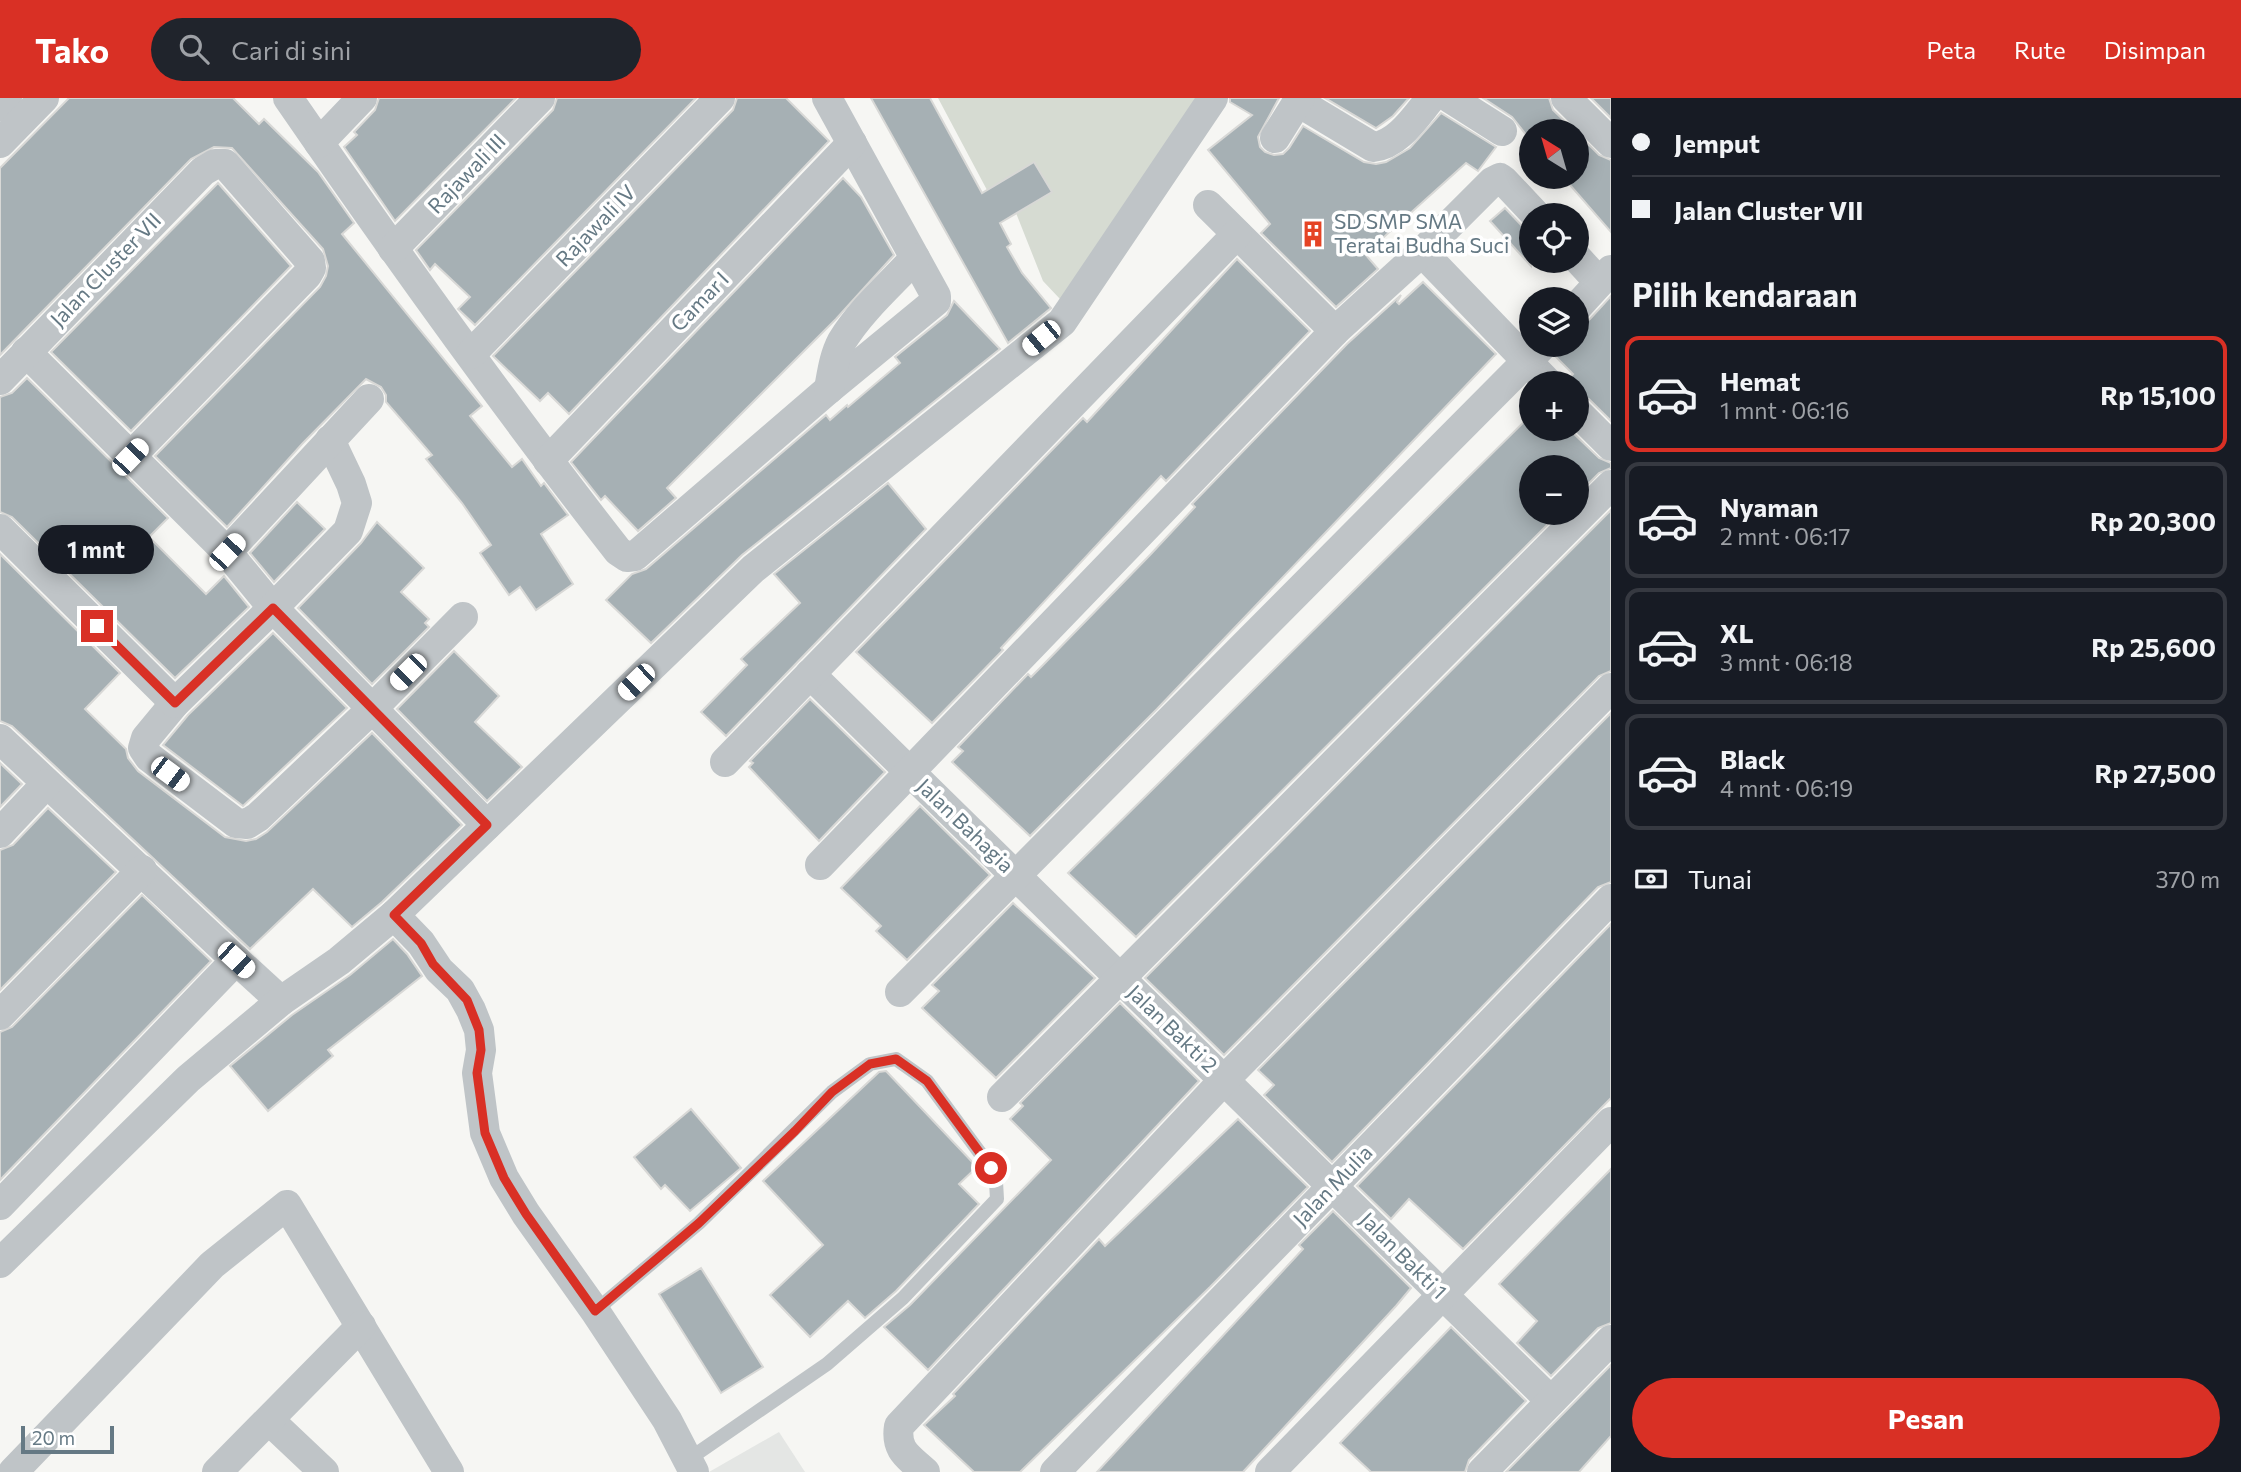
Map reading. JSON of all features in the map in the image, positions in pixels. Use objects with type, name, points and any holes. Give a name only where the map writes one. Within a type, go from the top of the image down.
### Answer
[{"type":"street","points":[[0,106],[7,98]]},
{"type":"street","points":[[0,143],[44,98]]},
{"type":"street","points":[[288,98],[393,249],[548,461],[618,551],[627,556],[635,556],[936,301],[936,296],[827,98]]},
{"type":"street","points":[[319,144],[362,98]]},
{"type":"street","name":"Rajawali III","points":[[393,249],[540,98]]},
{"type":"street","name":"Rajawali IV","points":[[471,354],[720,98]]},
{"type":"street","points":[[0,1263],[188,1079],[281,1001],[339,961],[394,915],[753,569],[1062,322],[1213,98]]},
{"type":"street","points":[[1275,138],[1299,100],[1373,147],[1381,146],[1407,127],[1431,98]]},
{"type":"street","points":[[1450,98],[1503,131]]},
{"type":"street","points":[[1566,98],[1611,143]]},
{"type":"street","name":"Camar I","points":[[548,461],[852,143]]},
{"type":"street","name":"Jalan Cluster VII","points":[[0,380],[203,171],[215,164],[225,164],[310,261],[311,268],[130,457]]},
{"type":"street","points":[[820,865],[1335,331],[1492,182],[1500,178],[1524,203]]},
{"type":"street","points":[[1208,205],[1335,331]]},
{"type":"street","points":[[725,762],[1237,234]]},
{"type":"street","points":[[1422,251],[1519,339]]},
{"type":"street","points":[[829,389],[835,358],[843,341],[873,302],[915,258]]},
{"type":"street","points":[[1589,266],[1605,276],[1589,294]]},
{"type":"street","points":[[26,352],[227,552],[273,608],[487,825]]},
{"type":"street","points":[[901,992],[1014,875],[1532,357]]},
{"type":"street","points":[[227,552],[369,399]]},
{"type":"street","points":[[1589,424],[1611,446]]},
{"type":"street","points":[[331,440],[357,503],[348,531],[175,703],[146,738],[144,747],[149,757],[236,823],[247,824],[258,817],[372,709],[463,617]]},
{"type":"street","points":[[1002,1097],[1611,485]]},
{"type":"street","points":[[0,529],[175,703]]},
{"type":"street","name":"Jalan Bahagia","points":[[810,674],[1119,978]]},
{"type":"street","points":[[925,1472],[903,1452],[897,1439],[899,1426],[1224,1080],[1611,688]]},
{"type":"street","points":[[0,739],[281,1001]]},
{"type":"street","points":[[0,832],[46,784]]},
{"type":"street","points":[[0,1015],[142,870]]},
{"type":"street","name":"Jalan Mulia","points":[[1055,1472],[1611,899]]},
{"type":"street","points":[[394,915],[421,943],[433,964],[467,1000],[479,1030],[481,1050],[477,1073],[485,1133],[504,1178],[667,1420],[691,1466]]},
{"type":"street","points":[[0,1205],[236,960]]},
{"type":"street","name":"Jalan Bakti 2","points":[[1119,978],[1224,1080]]},
{"type":"street","name":"Jalan Bakti 1","points":[[1224,1080],[1551,1401]]},
{"type":"street","points":[[1270,1472],[1611,1122]]},
{"type":"street","points":[[13,1472],[212,1265],[287,1205],[449,1472]]},
{"type":"street","points":[[217,1472],[361,1326]]},
{"type":"street","points":[[1482,1472],[1611,1340]]},
{"type":"street","points":[[269,1420],[324,1472]]},
{"type":"lane","points":[[595,1311],[699,1223],[832,1092],[870,1064],[896,1059],[927,1081],[991,1168],[996,1182],[997,1199],[903,1298],[827,1364],[691,1466]]},
{"type":"shaded area","points":[[938,98],[1213,98],[1060,299],[1043,281],[1016,213],[1034,162],[987,190]]},
{"type":"shaded area","points":[[779,1432],[805,1472],[709,1472]]},
{"type":"building","points":[[69,98],[233,98],[259,124],[264,119],[318,172],[354,223],[342,234],[482,406],[470,416],[512,467],[522,459],[541,486],[544,483],[568,515],[541,534],[573,584],[536,610],[520,587],[509,595],[480,553],[491,545],[462,503],[426,459],[432,455],[386,402],[386,395],[381,387],[366,379],[302,444],[227,527],[155,456],[320,287],[326,276],[328,266],[323,249],[232,148],[214,147],[191,159],[0,355],[0,168]]},
{"type":"building","points":[[379,98],[516,98],[395,221],[344,147],[357,135],[354,132],[375,110]]},
{"type":"building","points":[[557,98],[696,98],[475,325],[458,309],[470,297],[435,264],[430,270],[416,250],[553,110]]},
{"type":"building","points":[[737,98],[786,98],[829,141],[569,414],[548,393],[540,401],[493,356],[733,110]]},
{"type":"building","points":[[871,98],[930,98],[982,193],[1034,162],[1052,192],[1000,223],[1011,244],[1007,247],[1022,273],[1051,308],[1008,343]]},
{"type":"building","points":[[1230,98],[1279,98],[1258,137],[1260,147],[1274,155],[1283,154],[1289,148],[1303,126],[1364,162],[1386,162],[1410,148],[1441,113],[1496,147],[1478,171],[1466,163],[1365,254],[1378,269],[1336,307],[1261,233],[1270,224],[1208,150],[1252,115],[1230,102]]},
{"type":"building","points":[[1325,98],[1409,98],[1393,116],[1376,128]]},
{"type":"building","points":[[1483,98],[1549,98],[1553,110],[1562,119],[1519,119],[1519,126],[1512,117]]},
{"type":"building","points":[[1591,98],[1611,98],[1611,118]]},
{"type":"building","points":[[1589,145],[1599,155],[1611,160],[1611,232],[1589,207],[1589,203],[1586,203],[1573,189],[1589,189]]},
{"type":"building","points":[[843,178],[861,197],[894,255],[836,319],[667,488],[676,498],[638,531],[605,496],[601,500],[571,462]]},
{"type":"building","points":[[218,183],[291,266],[131,431],[51,352]]},
{"type":"building","points":[[1505,208],[1519,223],[1519,253],[1490,221]]},
{"type":"building","points":[[1237,259],[1310,331],[1166,481],[1161,476],[1001,648],[1003,650],[932,723],[856,652],[1083,418],[1087,422]]},
{"type":"building","points":[[1423,282],[1496,354],[1157,709],[1030,836],[952,762],[963,751],[958,747],[1028,674],[1031,677],[1043,665],[1150,555],[1195,507],[1192,504],[1347,344],[1401,295],[1397,302],[1399,304]]},
{"type":"building","points":[[1611,296],[1611,421],[1589,399],[1589,371],[1570,371],[1556,357],[1589,357],[1590,319]]},
{"type":"building","points":[[954,301],[1000,349],[742,555],[651,643],[606,600],[632,574],[646,569],[826,415],[830,420],[900,363],[895,357],[947,315]]},
{"type":"building","points":[[27,378],[168,518],[149,537],[206,594],[224,576],[249,607],[175,678],[12,517],[0,512],[0,397],[12,393]]},
{"type":"building","points":[[1519,427],[1519,441],[1581,441],[1599,458],[1611,463],[1611,468],[1599,473],[1589,483],[1589,455],[1519,455],[1519,525],[1547,525],[1136,937],[1068,873]]},
{"type":"building","points":[[888,483],[926,529],[726,736],[701,712],[747,665],[741,659],[800,603],[774,574]]},
{"type":"building","points":[[297,502],[325,529],[274,582],[250,553]]},
{"type":"building","points":[[1611,510],[1611,671],[1599,676],[1224,1055],[1145,978]]},
{"type":"building","points":[[377,522],[424,568],[401,592],[429,619],[425,623],[429,627],[372,684],[298,608],[361,543]]},
{"type":"building","points":[[0,554],[120,673],[85,709],[126,749],[128,758],[138,771],[225,837],[246,841],[256,839],[267,832],[372,733],[462,825],[352,927],[313,889],[250,949],[12,726],[0,721]]},
{"type":"building","points":[[273,633],[347,708],[243,806],[163,745],[188,715]]},
{"type":"building","points":[[454,651],[499,696],[475,722],[522,767],[487,801],[397,709]]},
{"type":"building","points":[[810,699],[885,772],[819,841],[749,767],[753,763],[750,761]]},
{"type":"building","points":[[1611,713],[1611,882],[1598,887],[1332,1162],[1264,1095],[1274,1085],[1258,1070]]},
{"type":"building","points":[[0,763],[22,784],[0,807]]},
{"type":"building","points":[[920,806],[990,875],[907,960],[876,931],[881,926],[841,888]]},
{"type":"building","points":[[48,808],[116,872],[0,990],[0,850],[13,845]]},
{"type":"building","points":[[142,895],[211,961],[0,1180],[0,1032],[12,1027]]},
{"type":"building","points":[[1013,903],[1095,978],[996,1078],[922,1008],[939,991],[932,985]]},
{"type":"building","points":[[1611,924],[1611,1098],[1463,1249],[1409,1199],[1391,1219],[1357,1186]]},
{"type":"building","points":[[393,939],[422,976],[328,1050],[333,1056],[268,1111],[230,1066],[292,1015],[350,975]]},
{"type":"building","points":[[1120,1003],[1199,1081],[928,1370],[884,1327],[910,1305],[1051,1160],[1010,1119],[1023,1106],[1020,1103]]},
{"type":"building","points":[[886,1071],[977,1167],[959,1184],[979,1204],[896,1291],[865,1318],[848,1301],[810,1337],[770,1295],[823,1245],[763,1181],[879,1072]]},
{"type":"building","points":[[691,1109],[741,1168],[690,1211],[665,1185],[661,1189],[634,1157]]},
{"type":"building","points":[[1238,1119],[1308,1187],[1210,1287],[1020,1472],[974,1472],[924,1425],[955,1396],[953,1394],[1099,1239],[1105,1246]]},
{"type":"building","points":[[1611,1169],[1611,1323],[1598,1328],[1551,1376],[1517,1343],[1537,1321],[1499,1284]]},
{"type":"building","points":[[1333,1211],[1411,1288],[1396,1306],[1243,1472],[1097,1472],[1303,1249],[1299,1245]]},
{"type":"building","points":[[701,1268],[763,1367],[721,1393],[659,1294]]},
{"type":"building","points":[[1451,1327],[1526,1401],[1469,1460],[1465,1472],[1371,1472],[1340,1443]]},
{"type":"building","points":[[1611,1365],[1611,1436],[1579,1472],[1506,1472]]},
{"type":"place","name":"SD SMP SMA Teratai Budha Suci","points":[[1313,234]]},
{"type":"route","points":[[97,626],[175,703],[273,608],[487,825],[394,915],[421,943],[433,964],[467,1000],[479,1030],[481,1050],[477,1073],[485,1133],[504,1178],[526,1214],[595,1311],[699,1223],[832,1092],[870,1064],[896,1059],[927,1081],[991,1168]]}]
